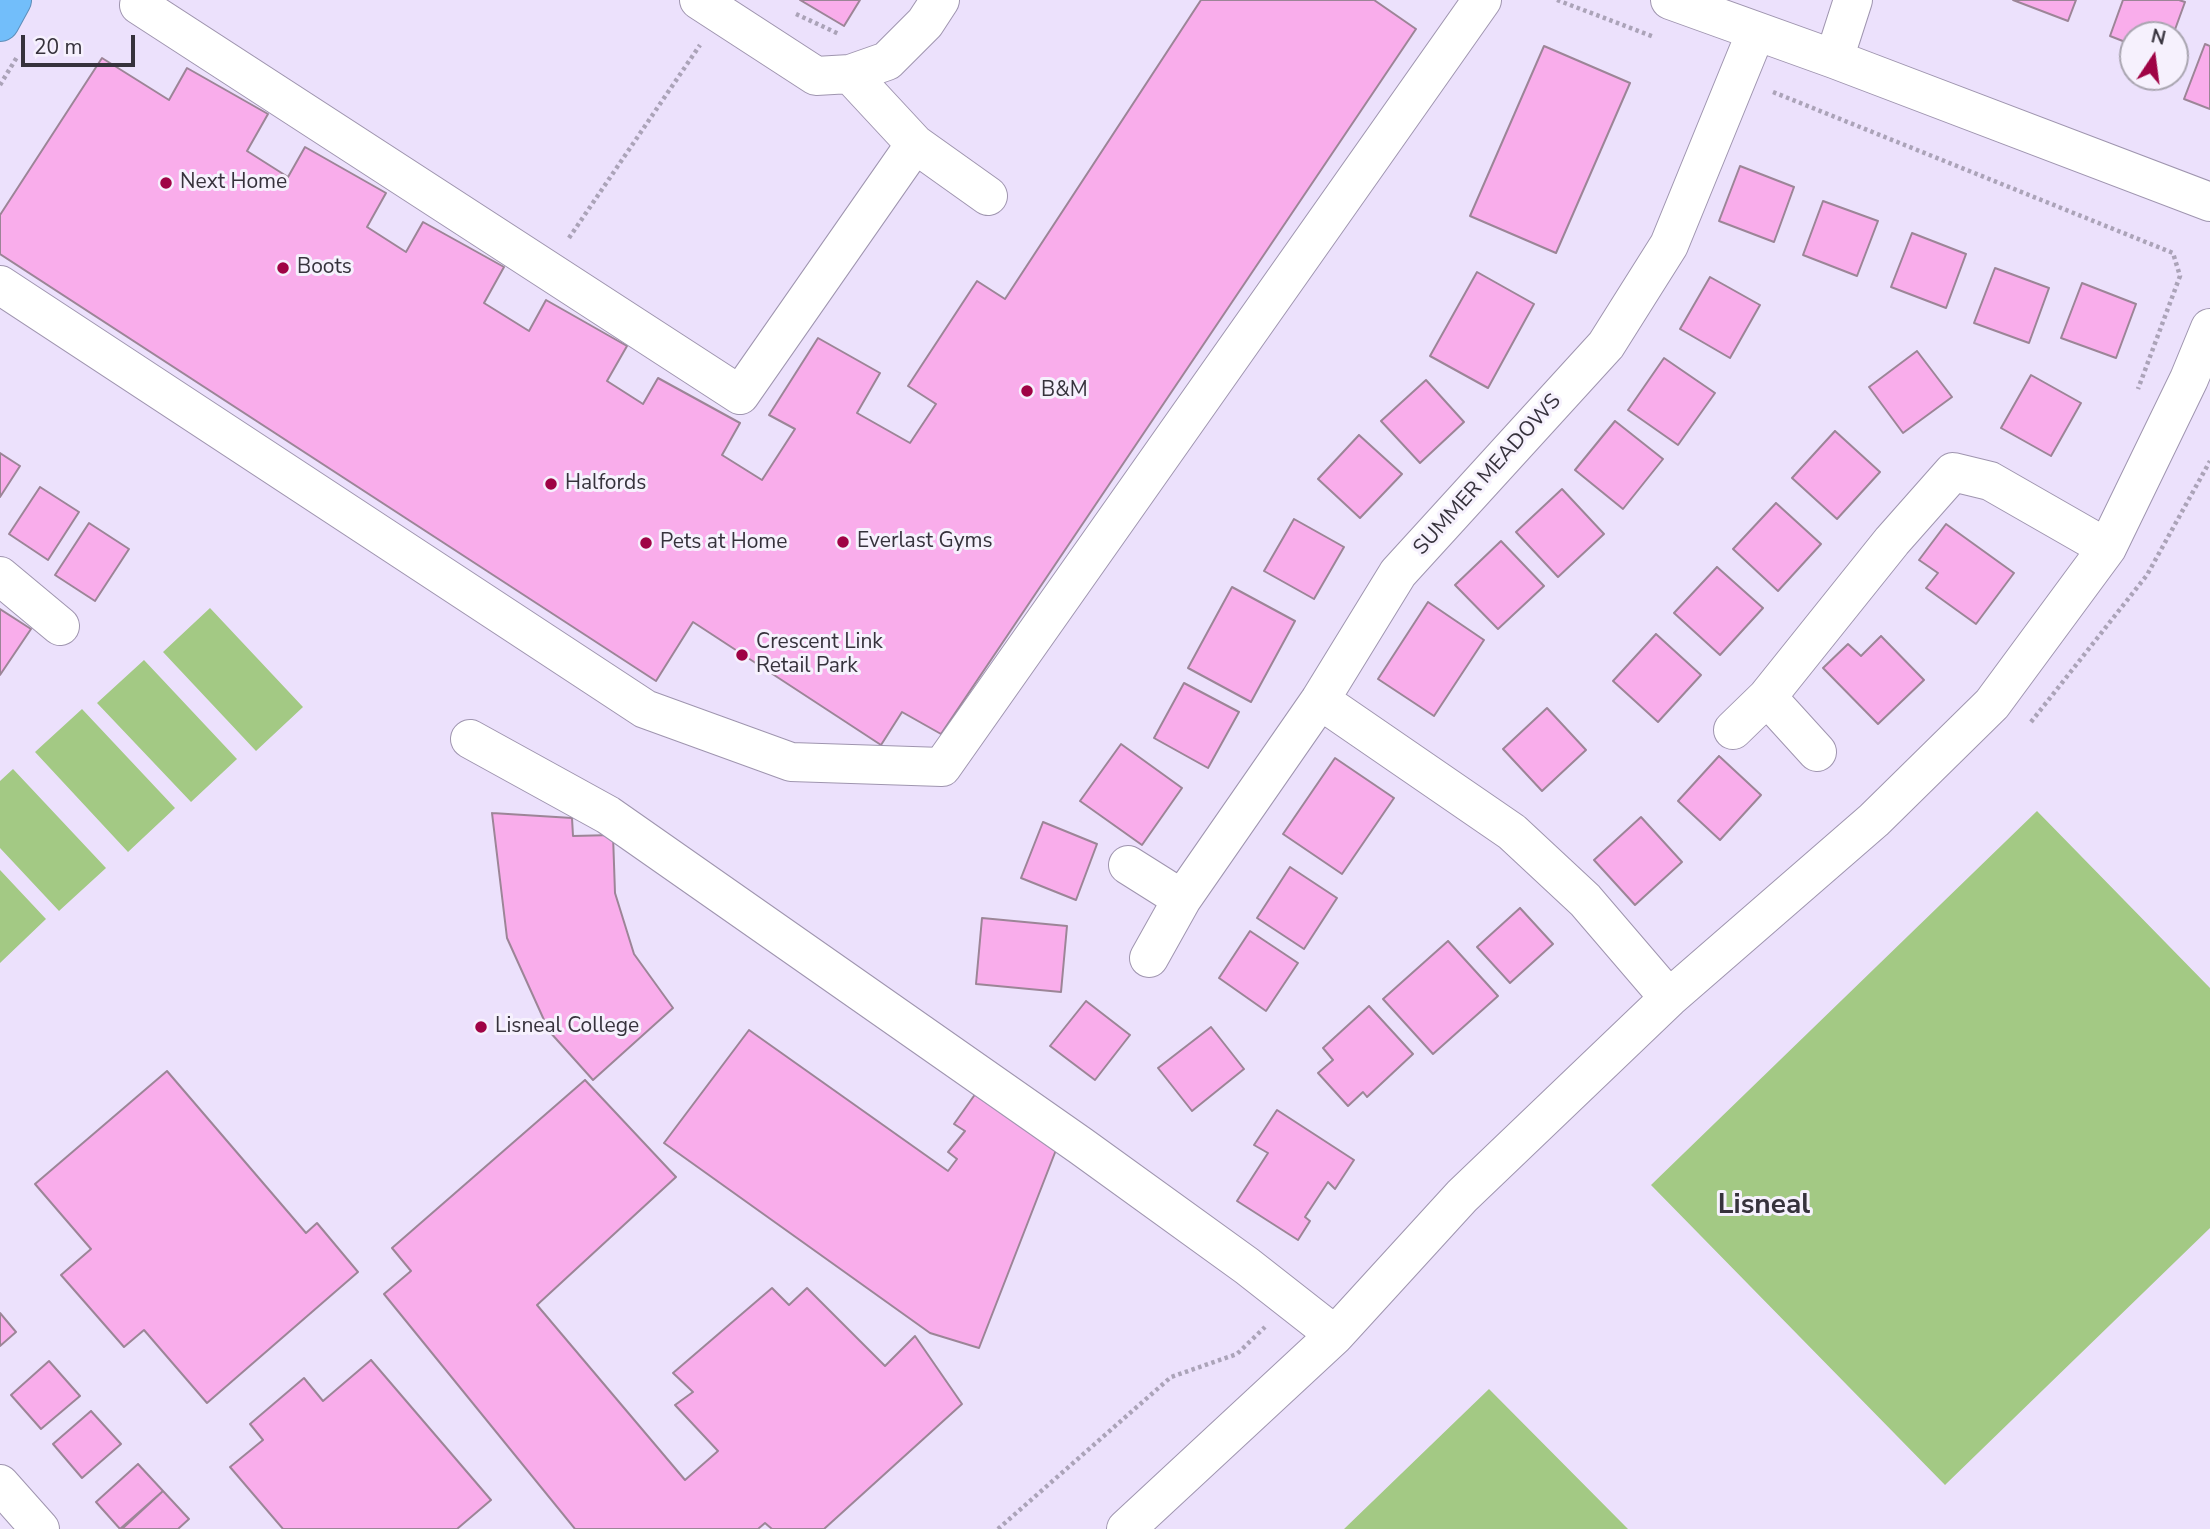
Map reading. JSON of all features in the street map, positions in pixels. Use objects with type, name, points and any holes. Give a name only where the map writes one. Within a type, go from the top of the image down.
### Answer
[{"type":"highway","points":[[0,22],[12,0]]},
{"type":"street","points":[[141,0],[139,5],[740,395],[915,144]]},
{"type":"street","points":[[699,0],[816,76],[850,74],[887,61],[925,23],[940,0]]},
{"type":"street","points":[[0,285],[645,709],[791,762],[943,767],[1482,0]]},
{"type":"street","points":[[1670,0],[1834,58],[2210,202]]},
{"type":"street","points":[[1834,58],[1853,0]]},
{"type":"street","name":"SUMMER MEADOWS","points":[[1149,958],[1182,899],[1320,700],[1398,573],[1606,345],[1669,244],[1756,32]]},
{"type":"street","points":[[850,74],[915,144],[988,196]]},
{"type":"street","points":[[1126,1529],[1335,1335],[1462,1196],[1669,998],[1874,820],[1992,704],[2107,548],[2156,450],[2210,328]]},
{"type":"street","points":[[1733,730],[1767,697],[1892,541],[1953,472],[1990,481],[2107,548]]},
{"type":"street","points":[[0,576],[60,626]]},
{"type":"street","points":[[1767,697],[1817,752]]},
{"type":"street","points":[[1320,700],[1512,832],[1585,900],[1669,998]]},
{"type":"street","points":[[470,739],[608,815],[888,1008],[1335,1335]]},
{"type":"street","points":[[1128,865],[1182,899]]},
{"type":"street","points":[[0,1484],[40,1529]]},
{"type":"path","points":[[1557,0],[1664,41]]},
{"type":"path","points":[[790,12],[840,34]]},
{"type":"path","points":[[548,270],[704,39]]},
{"type":"path","points":[[1734,83],[1770,91],[2174,253],[2180,276],[2137,392]]},
{"type":"path","points":[[998,1529],[1171,1377],[1237,1354],[1291,1301]]},
{"type":"green space","points":[[210,608],[303,707],[256,751],[163,652]]},
{"type":"green space","points":[[144,660],[237,759],[191,802],[97,703]]},
{"type":"green space","points":[[82,709],[175,808],[128,852],[35,752]]},
{"type":"green space","points":[[13,769],[106,868],[59,911],[0,848],[0,781]]},
{"type":"green space","points":[[2037,811],[2210,988],[2210,1228],[1945,1485],[1651,1185]]},
{"type":"green space","points":[[0,870],[46,919],[0,963]]},
{"type":"green space","points":[[1489,1389],[1628,1529],[1344,1529]]},
{"type":"building","points":[[800,0],[860,0],[844,26]]},
{"type":"building","points":[[1201,0],[1374,0],[1416,29],[941,734],[902,712],[881,745],[693,622],[656,681],[0,254],[0,215],[102,58],[169,100],[187,68],[268,114],[247,151],[288,177],[305,147],[386,193],[367,227],[406,252],[423,222],[504,267],[484,303],[529,331],[546,300],[627,346],[607,381],[643,404],[658,378],[740,423],[722,455],[762,480],[795,429],[769,415],[818,338],[880,373],[857,413],[910,443],[936,404],[908,386],[977,281],[1005,299]]},
{"type":"building","points":[[2013,0],[2076,0],[2068,21]]},
{"type":"building","points":[[2123,0],[2185,2],[2178,21],[2119,21],[2119,40],[2110,36]]},
{"type":"building","points":[[2205,44],[2210,46],[2210,109],[2184,99]]},
{"type":"building","points":[[1544,46],[1630,83],[1556,253],[1470,216]]},
{"type":"building","points":[[1740,166],[1794,187],[1774,242],[1719,221]]},
{"type":"building","points":[[1823,201],[1878,221],[1857,276],[1803,255]]},
{"type":"building","points":[[1912,233],[1966,254],[1946,308],[1891,287]]},
{"type":"building","points":[[1995,268],[2049,288],[2029,343],[1974,323]]},
{"type":"building","points":[[1477,272],[1534,304],[1488,388],[1430,356]]},
{"type":"building","points":[[1710,277],[1760,305],[1730,358],[1680,329]]},
{"type":"building","points":[[2082,283],[2136,304],[2116,358],[2061,338]]},
{"type":"building","points":[[1917,351],[1952,397],[1903,433],[1869,387]]},
{"type":"building","points":[[1664,358],[1715,393],[1678,445],[1628,410]]},
{"type":"building","points":[[2031,375],[2081,403],[2051,456],[2001,428]]},
{"type":"building","points":[[1426,380],[1464,422],[1420,463],[1381,421]]},
{"type":"building","points":[[1615,421],[1663,459],[1623,509],[1575,470]]},
{"type":"building","points":[[1835,431],[1880,472],[1837,519],[1792,478]]},
{"type":"building","points":[[1359,435],[1402,474],[1360,518],[1318,479]]},
{"type":"building","points":[[0,453],[20,466],[0,497]]},
{"type":"building","points":[[40,487],[79,512],[48,560],[9,534]]},
{"type":"building","points":[[1562,489],[1604,534],[1558,577],[1516,532]]},
{"type":"building","points":[[1776,503],[1821,544],[1778,591],[1733,549]]},
{"type":"building","points":[[1294,519],[1344,547],[1314,599],[1264,571]]},
{"type":"building","points":[[89,523],[129,549],[95,601],[55,575]]},
{"type":"building","points":[[1946,524],[2014,573],[1976,624],[1926,588],[1938,573],[1919,560]]},
{"type":"building","points":[[1501,541],[1544,586],[1498,629],[1455,585]]},
{"type":"building","points":[[1717,567],[1763,608],[1720,655],[1674,613]]},
{"type":"building","points":[[1232,587],[1295,621],[1251,702],[1188,668]]},
{"type":"building","points":[[1428,602],[1484,640],[1434,716],[1378,679]]},
{"type":"building","points":[[0,609],[31,629],[0,675]]},
{"type":"building","points":[[1656,634],[1701,675],[1658,722],[1613,681]]},
{"type":"building","points":[[1881,636],[1924,680],[1878,724],[1823,668],[1848,644],[1861,656]]},
{"type":"building","points":[[1184,683],[1239,712],[1208,768],[1154,738]]},
{"type":"building","points":[[1547,708],[1586,750],[1542,791],[1503,749]]},
{"type":"building","points":[[1121,744],[1182,788],[1142,845],[1080,801]]},
{"type":"building","points":[[1719,756],[1761,795],[1720,840],[1678,801]]},
{"type":"building","points":[[1335,758],[1394,798],[1342,874],[1283,834]]},
{"type":"building","points":[[492,813],[572,818],[573,836],[613,835],[615,893],[634,954],[673,1008],[593,1080],[549,1031],[507,938]]},
{"type":"building","points":[[1641,817],[1682,862],[1635,905],[1594,860]]},
{"type":"building","points":[[1043,822],[1097,844],[1076,900],[1021,878]]},
{"type":"building","points":[[1290,867],[1337,898],[1304,949],[1257,918]]},
{"type":"building","points":[[1520,908],[1553,944],[1510,983],[1477,947]]},
{"type":"building","points":[[982,918],[1067,926],[1061,992],[976,984]]},
{"type":"building","points":[[1250,931],[1298,963],[1266,1011],[1219,978]]},
{"type":"building","points":[[1448,941],[1498,996],[1433,1054],[1383,999]]},
{"type":"building","points":[[1086,1001],[1130,1035],[1095,1080],[1050,1046]]},
{"type":"building","points":[[1369,1006],[1413,1054],[1367,1097],[1363,1092],[1348,1106],[1318,1073],[1333,1060],[1323,1048]]},
{"type":"building","points":[[1211,1027],[1244,1069],[1192,1111],[1158,1068]]},
{"type":"building","points":[[749,1030],[948,1171],[957,1159],[948,1152],[965,1131],[954,1124],[976,1093],[1056,1150],[979,1348],[930,1333],[664,1143]]},
{"type":"building","points":[[167,1071],[306,1233],[317,1223],[358,1272],[207,1403],[144,1330],[124,1347],[61,1275],[91,1249],[35,1184]]},
{"type":"building","points":[[585,1080],[676,1177],[537,1305],[685,1480],[718,1451],[675,1405],[693,1392],[673,1373],[772,1288],[789,1305],[807,1288],[885,1366],[915,1336],[962,1404],[824,1529],[772,1529],[765,1523],[758,1529],[575,1529],[384,1294],[411,1271],[392,1248]]},
{"type":"building","points":[[1277,1110],[1354,1160],[1335,1189],[1328,1182],[1305,1217],[1310,1221],[1298,1240],[1237,1201],[1268,1153],[1254,1145]]},
{"type":"building","points":[[0,1313],[16,1332],[0,1346]]},
{"type":"building","points":[[371,1360],[491,1500],[457,1529],[283,1529],[230,1467],[263,1440],[250,1424],[304,1378],[323,1401]]},
{"type":"building","points":[[49,1361],[80,1396],[41,1429],[11,1395]]},
{"type":"building","points":[[91,1411],[121,1444],[82,1478],[53,1444]]},
{"type":"building","points":[[138,1464],[163,1491],[120,1529],[96,1502]]},
{"type":"building","points":[[163,1491],[189,1519],[178,1529],[122,1529]]},
{"type":"place","name":"Next Home","points":[[166,183]]},
{"type":"place","name":"Boots","points":[[283,268]]},
{"type":"place","name":"B&M","points":[[1027,391]]},
{"type":"place","name":"Halfords","points":[[551,484]]},
{"type":"place","name":"Everlast Gyms","points":[[843,542]]},
{"type":"place","name":"Pets at Home","points":[[646,543]]},
{"type":"place","name":"Crescent Link Retail Park","points":[[742,655]]},
{"type":"place","name":"Lisneal College","points":[[481,1027]]},
{"type":"district","name":"Lisneal","points":[[1764,1206]]}]
